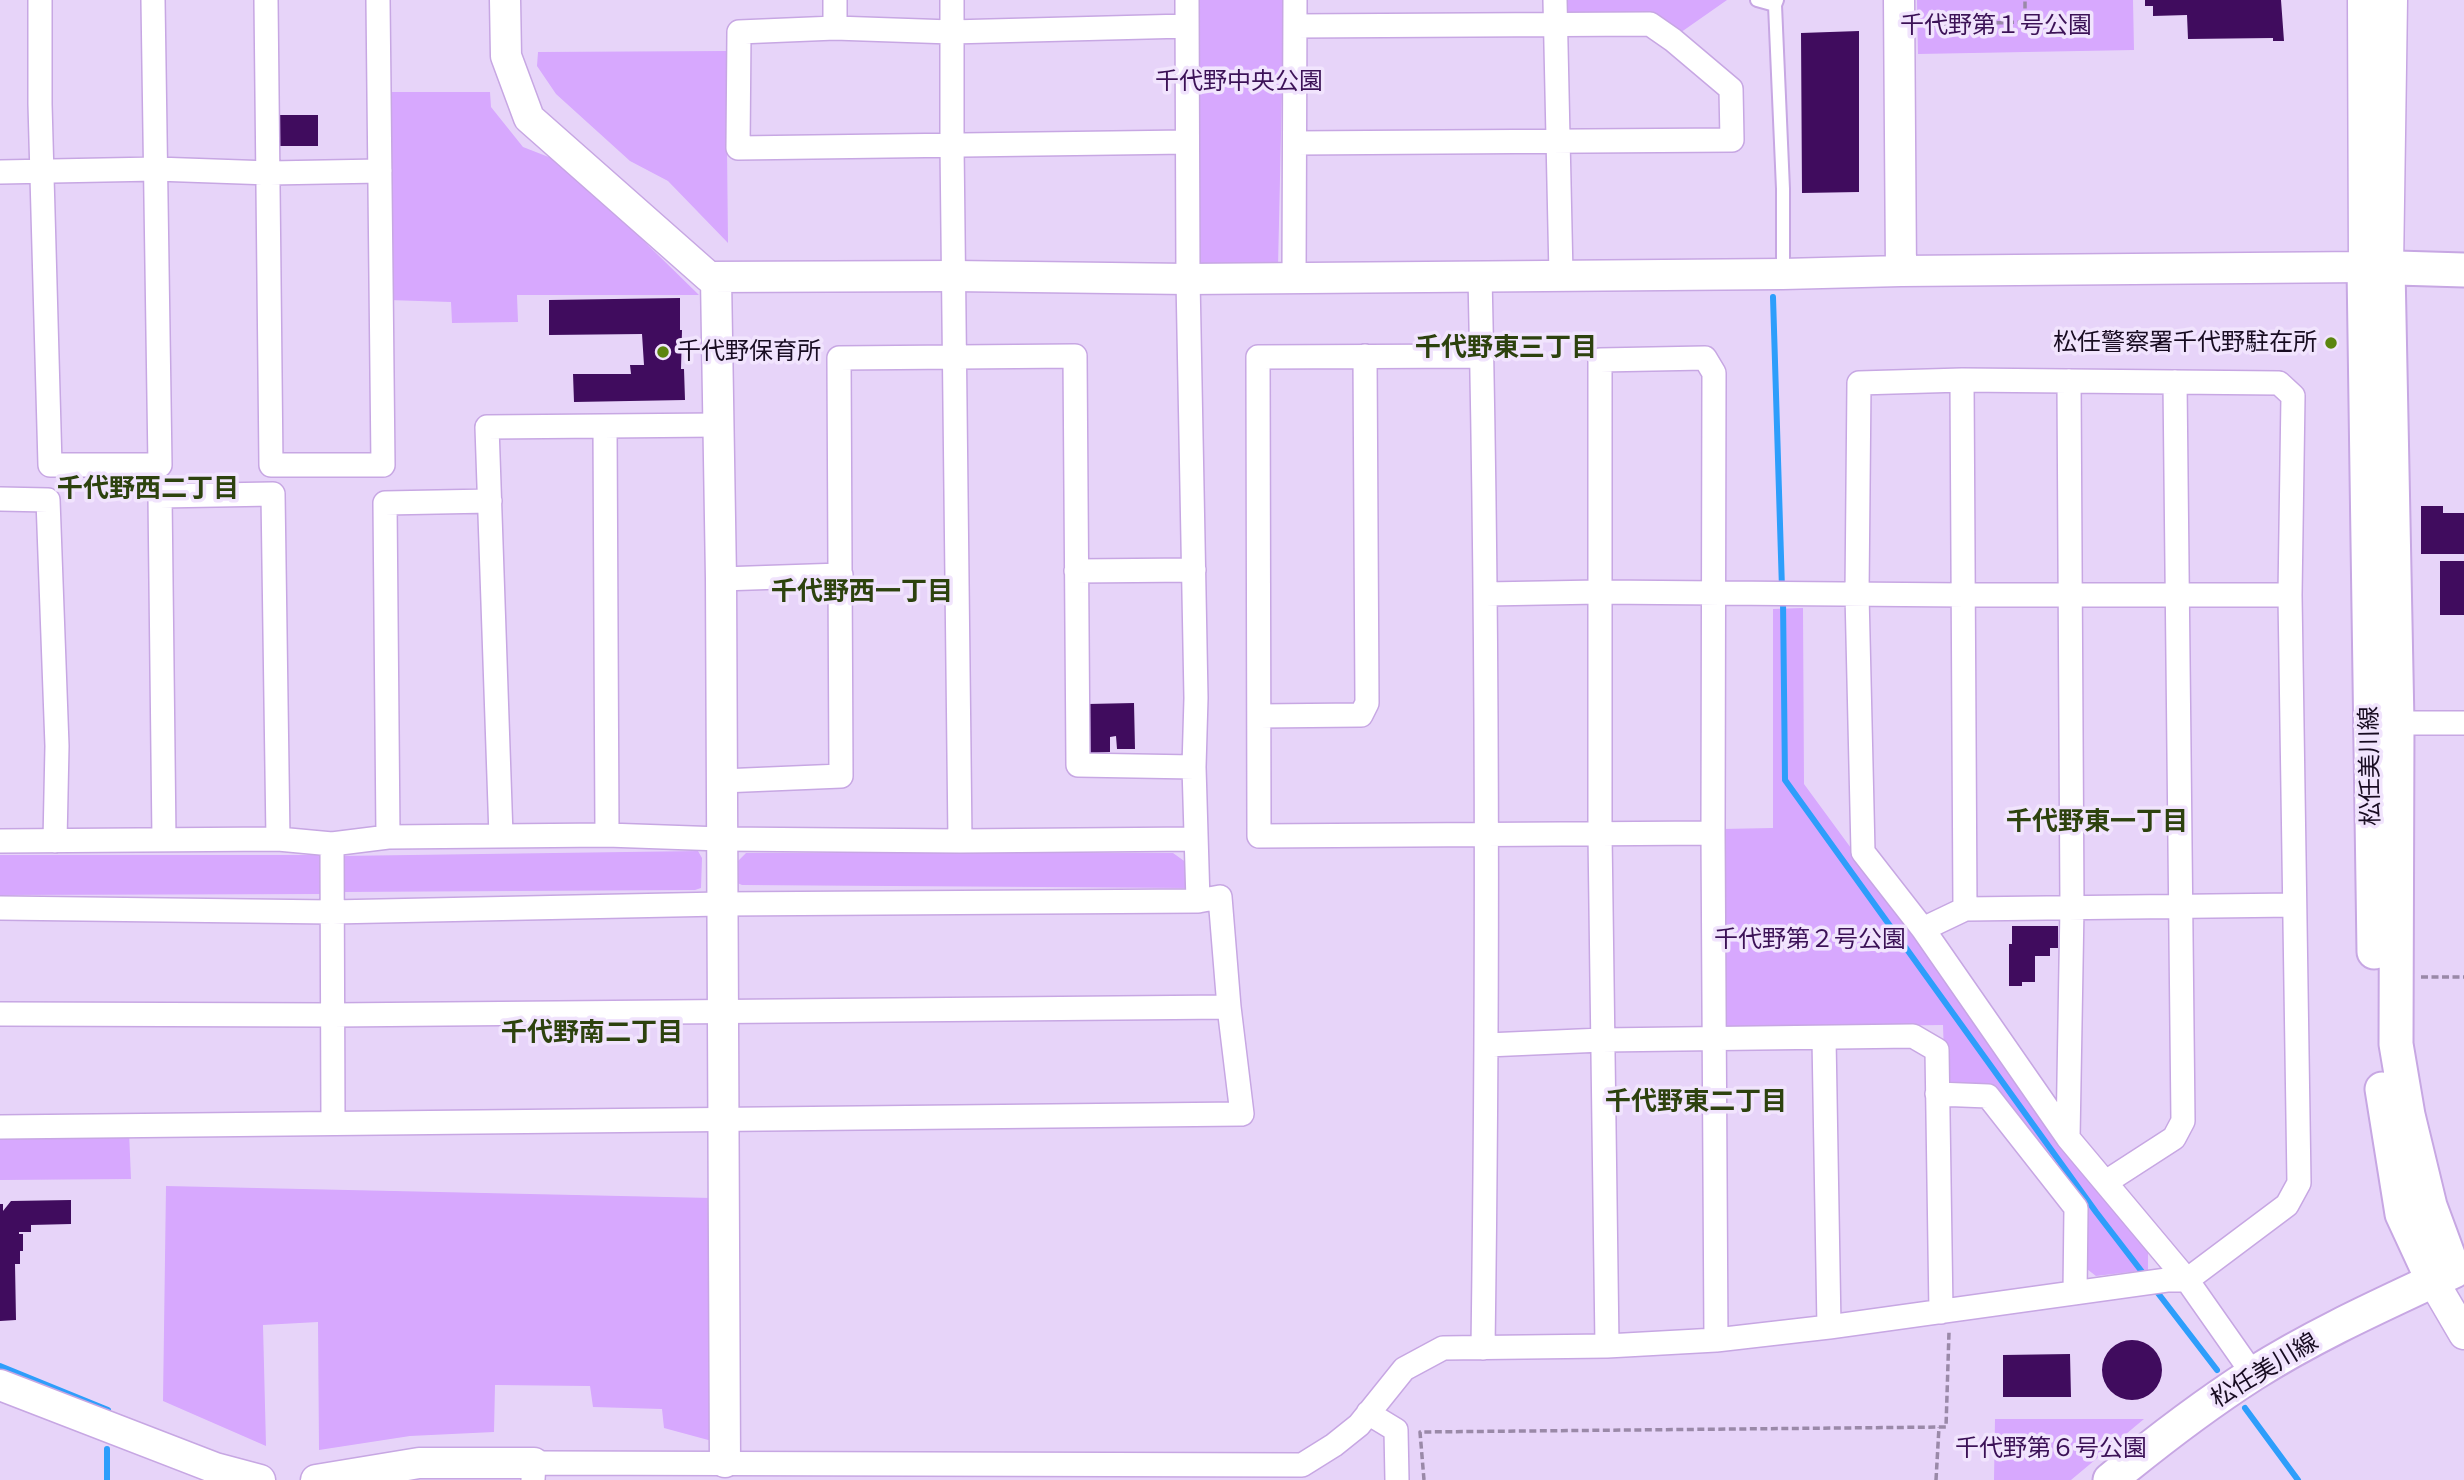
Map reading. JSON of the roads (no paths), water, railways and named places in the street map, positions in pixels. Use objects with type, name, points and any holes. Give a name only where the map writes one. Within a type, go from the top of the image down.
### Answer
[{"type":"main road","points":[[2376,268],[2464,270]]},
{"type":"main road","name":"松任美川線","points":[[2376,268],[2397,723],[2396,1044],[2408,1115],[2430,1206],[2454,1277]]},
{"type":"main road","name":"松任美川線","points":[[2376,268],[2375,1046],[2402,1214],[2454,1277]]},
{"type":"main road","name":"松任美川線","points":[[2110,1480],[2155,1443],[2253,1374],[2363,1314],[2454,1277]]},
{"type":"street","points":[[40,0],[50,465],[159,465],[153,0]]},
{"type":"street","points":[[266,0],[270,173],[271,465],[383,466],[378,0]]},
{"type":"street","points":[[505,0],[506,56],[529,118],[709,277],[1188,279],[2376,268]]},
{"type":"street","points":[[835,0],[835,28]]},
{"type":"street","points":[[952,0],[960,841]]},
{"type":"street","points":[[1187,0],[1188,279],[1198,901]]},
{"type":"street","points":[[1294,278],[1295,0]]},
{"type":"street","points":[[1555,0],[1561,275]]},
{"type":"street","points":[[2363,0],[2376,268]]},
{"type":"street","points":[[2376,268],[2392,0]]},
{"type":"street","points":[[1900,13],[1901,271]]},
{"type":"street","points":[[1295,26],[1650,24],[1731,89],[1732,140],[1558,139],[1296,143]]},
{"type":"street","points":[[1186,26],[951,32],[835,28],[740,32],[738,148],[1187,142]]},
{"type":"street","points":[[0,172],[156,169],[270,173],[380,171]]},
{"type":"street","points":[[1480,276],[1486,594],[1487,1045],[1483,1348]]},
{"type":"street","points":[[716,278],[723,781],[721,904],[725,1462]]},
{"type":"street","points":[[723,781],[841,776],[839,358],[1075,356],[1077,765],[1194,767]]},
{"type":"street","points":[[1259,716],[1360,715],[1367,703],[1365,356]]},
{"type":"street","points":[[1482,356],[1258,357],[1259,835],[1713,833]]},
{"type":"street","points":[[1607,1346],[1600,834],[1600,360],[1704,358],[1714,373],[1716,1340]]},
{"type":"street","points":[[1962,380],[1965,909]]},
{"type":"street","points":[[316,1480],[419,1464],[533,1471],[725,1462],[783,1471],[899,1472],[1302,1465],[1359,1424],[1404,1369],[1443,1348],[1607,1346],[1716,1340],[2177,1280],[2287,1205],[2299,1183],[2290,595],[2293,396],[2279,383],[1962,380],[1859,383],[1857,594],[1863,852],[1923,929],[2068,1138],[2106,1182],[2177,1280],[2253,1374]]},
{"type":"street","points":[[2068,1138],[2072,907],[2069,381]]},
{"type":"street","points":[[2106,1182],[2174,1138],[2183,1121],[2175,382]]},
{"type":"street","points":[[501,836],[487,427],[719,425]]},
{"type":"street","points":[[604,426],[607,835]]},
{"type":"street","points":[[164,840],[160,496],[273,494],[278,839]]},
{"type":"street","points":[[0,499],[48,500],[57,746],[55,841]]},
{"type":"street","points":[[388,837],[385,503],[490,501]]},
{"type":"street","points":[[1076,571],[1194,570]]},
{"type":"street","points":[[721,579],[841,575]]},
{"type":"street","points":[[1486,594],[1714,592],[2070,596],[2290,595]]},
{"type":"street","points":[[2397,723],[2464,723]]},
{"type":"street","points":[[0,841],[278,839],[332,844],[388,837],[607,835],[960,841],[1196,839]]},
{"type":"street","points":[[332,844],[333,1123]]},
{"type":"street","points":[[0,908],[332,912],[721,904],[1198,901],[1220,897],[1229,1007],[1242,1114],[0,1126]]},
{"type":"street","points":[[1923,929],[1965,909],[2294,905]]},
{"type":"street","points":[[0,1014],[332,1015],[1229,1007]]},
{"type":"street","points":[[1487,1045],[1913,1036],[1937,1050],[1945,1311]]},
{"type":"street","points":[[1824,1038],[1829,1327]]},
{"type":"street","points":[[1937,1094],[1988,1096],[2076,1208],[2075,1293]]},
{"type":"street","points":[[2454,1277],[2464,1334]]},
{"type":"street","points":[[0,1385],[215,1468],[260,1480]]},
{"type":"street","points":[[1368,1413],[1396,1430],[1397,1480]]},
{"type":"lane","points":[[1757,0],[1776,3],[1783,189],[1783,274]]},
{"type":"waterway","points":[[1773,297],[1782,589]]},
{"type":"waterway","points":[[1783,600],[1785,780],[2096,1212],[2146,1277]]},
{"type":"waterway","points":[[2154,1288],[2217,1370]]},
{"type":"waterway","points":[[0,1366],[108,1410]]},
{"type":"waterway","points":[[2245,1408],[2298,1480]]},
{"type":"waterway","points":[[107,1449],[107,1480]]},
{"type":"place","name":"松任警察署千代野駐在所","points":[[2331,343]]},
{"type":"place","name":"千代野保育所","points":[[663,352]]},
{"type":"district","name":"千代野東三丁目","points":[[1506,349]]},
{"type":"district","name":"千代野西二丁目","points":[[148,490]]},
{"type":"district","name":"千代野西一丁目","points":[[862,593]]},
{"type":"district","name":"千代野東一丁目","points":[[2097,823]]},
{"type":"district","name":"千代野南二丁目","points":[[592,1034]]},
{"type":"district","name":"千代野東二丁目","points":[[1696,1103]]},
{"type":"park label","name":"千代野第１号公園","points":[[1996,26]]},
{"type":"park label","name":"千代野中央公園","points":[[1239,82]]},
{"type":"park label","name":"千代野第２号公園","points":[[1810,940]]},
{"type":"park label","name":"千代野第６号公園","points":[[2051,1449]]}]
